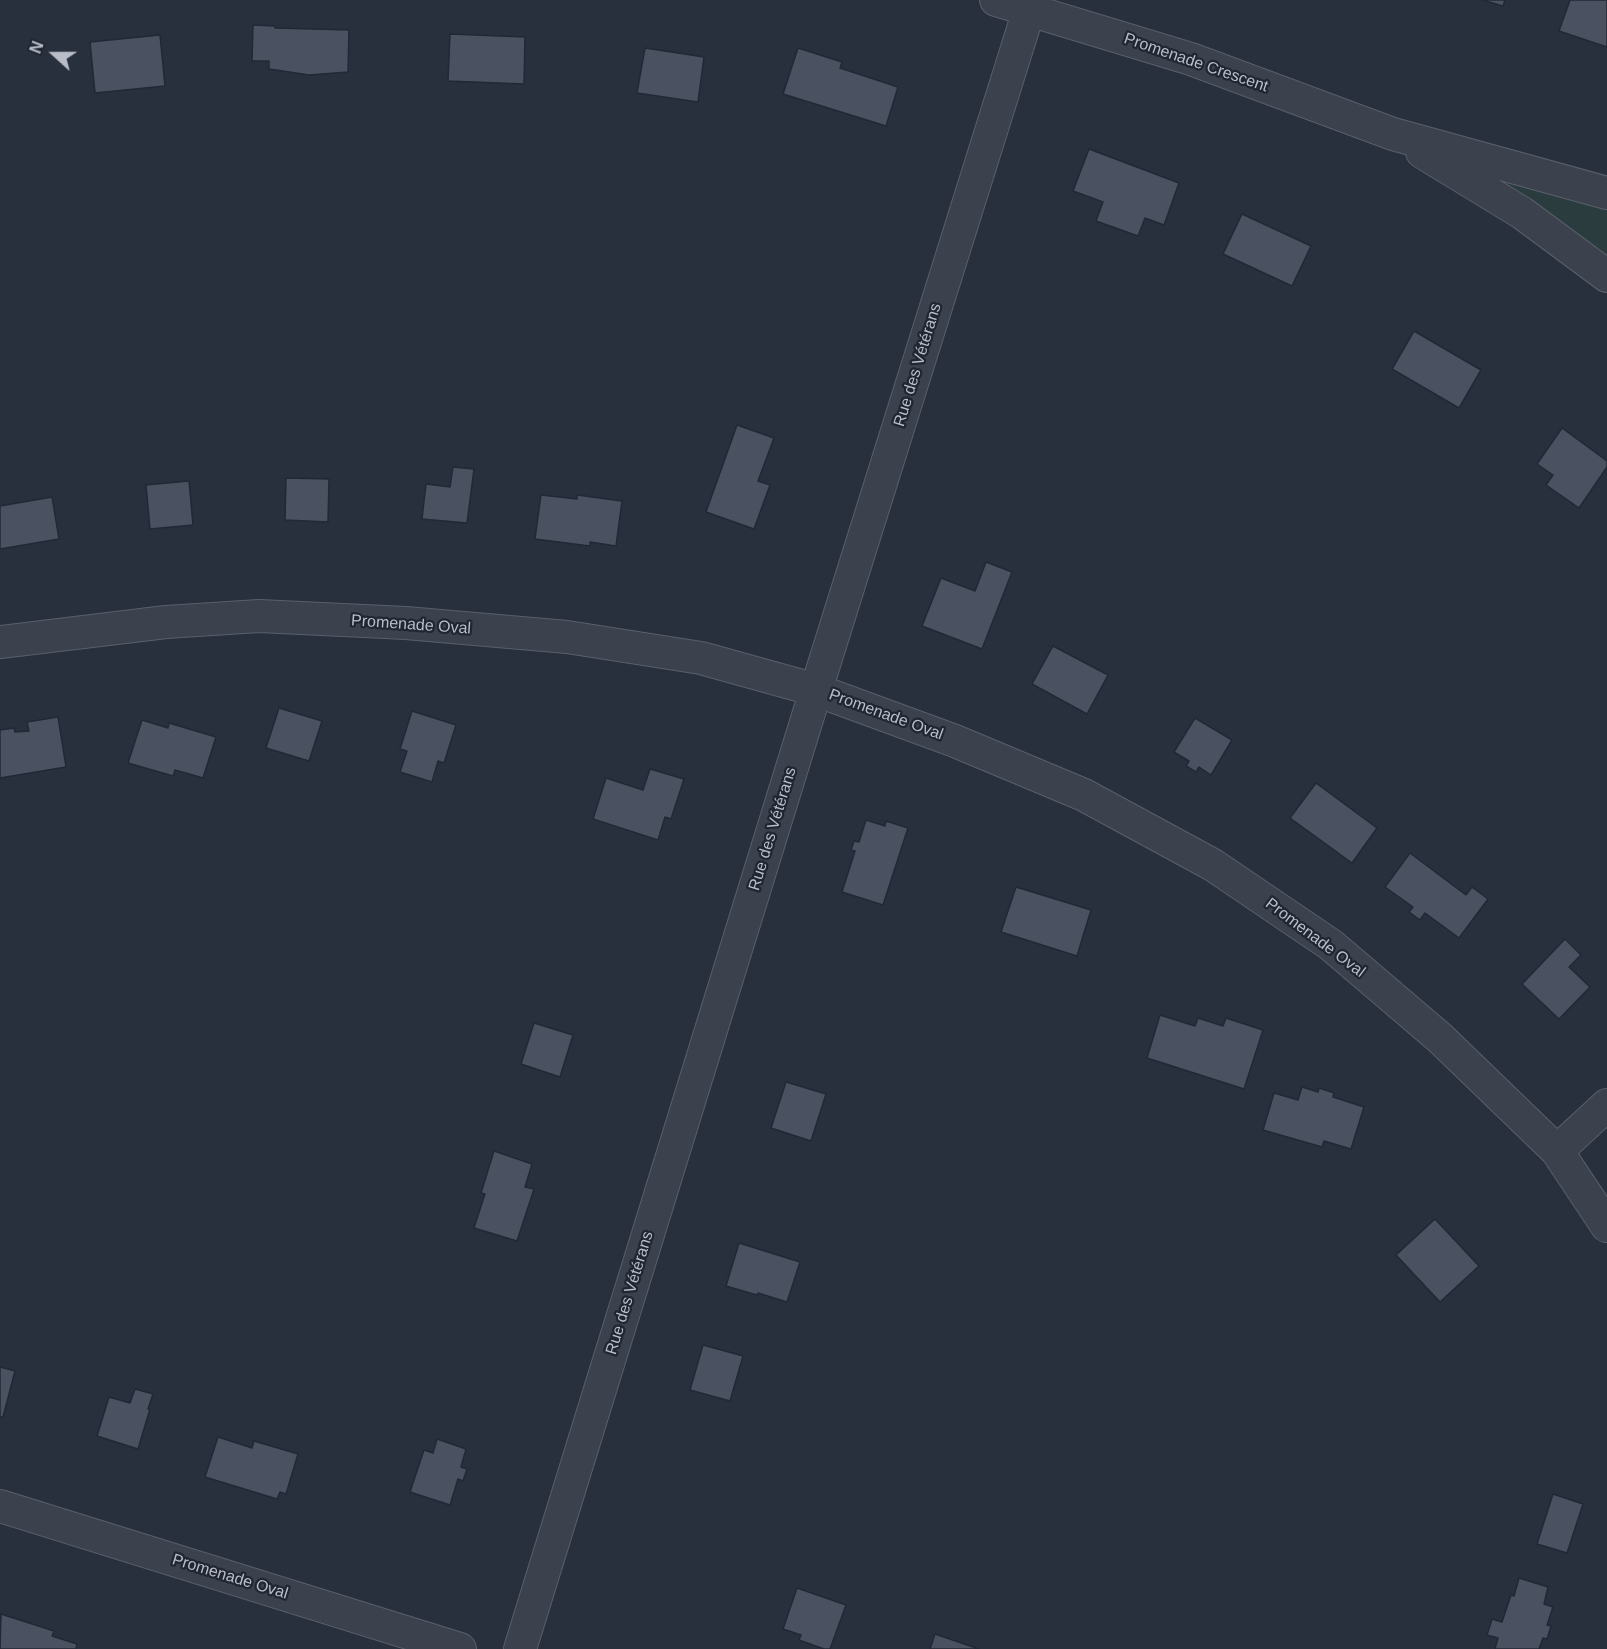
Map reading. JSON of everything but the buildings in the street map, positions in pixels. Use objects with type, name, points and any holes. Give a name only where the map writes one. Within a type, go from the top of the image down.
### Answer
[{"type":"street","name":"Promenade Crescent","points":[[996,0],[1191,59],[1393,134],[1607,193]]},
{"type":"street","name":"Rue des Vétérans","points":[[520,1649],[1029,10]]},
{"type":"street","name":"Promenade Crescent","points":[[1393,134],[1522,213],[1607,276]]},
{"type":"street","name":"Promenade Oval","points":[[0,642],[166,622],[259,616],[406,623],[567,637],[701,658],[816,690],[955,741],[1084,795],[1214,865],[1331,945],[1440,1038],[1557,1151],[1607,1226]]},
{"type":"street","points":[[1557,1151],[1607,1105]]},
{"type":"street","name":"Promenade Oval","points":[[0,1506],[460,1649]]},
{"type":"shaded area","points":[[1393,134],[1607,193],[1607,276]]}]
